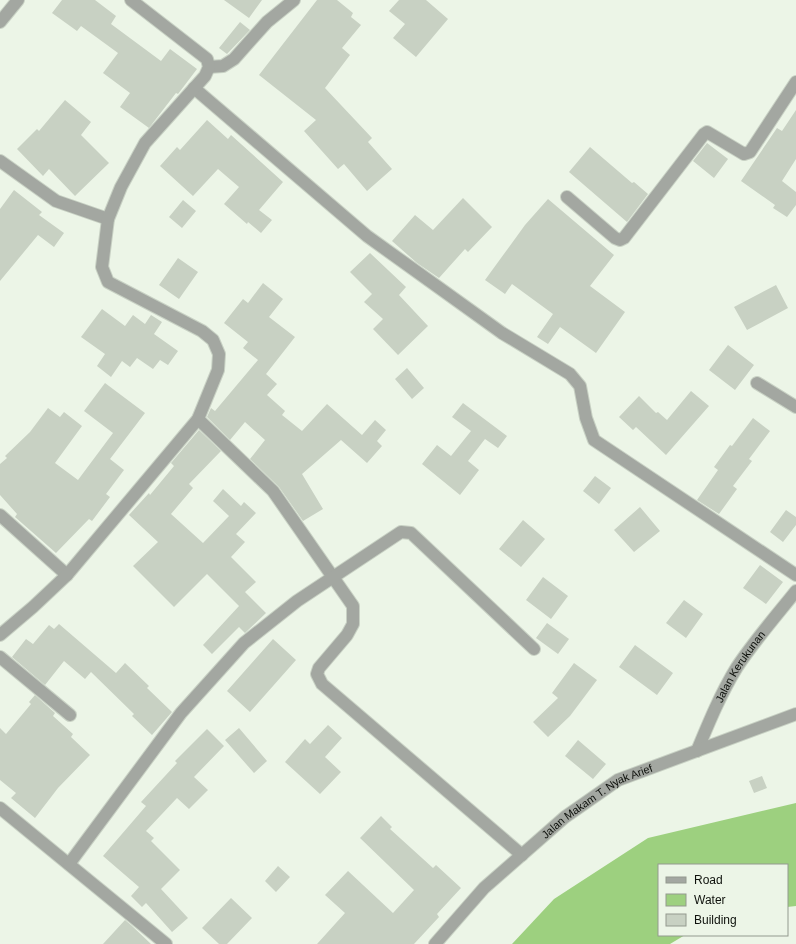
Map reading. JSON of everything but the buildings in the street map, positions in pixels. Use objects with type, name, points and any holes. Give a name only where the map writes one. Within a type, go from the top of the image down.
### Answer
[{"type":"street","points":[[0,22],[18,0]]},
{"type":"street","points":[[0,634],[33,607],[66,575],[198,419],[218,370],[219,354],[213,340],[202,331],[108,282],[102,268],[108,219],[122,187],[146,143],[205,76],[209,67],[207,59],[131,0]]},
{"type":"street","points":[[209,67],[224,66],[234,59],[267,22],[294,0]]},
{"type":"street","points":[[567,197],[615,238],[620,240],[624,238],[704,134],[707,132],[744,154],[750,152],[796,82]]},
{"type":"street","points":[[194,88],[367,236],[502,333],[570,374],[580,386],[586,418],[594,440],[796,575]]},
{"type":"street","points":[[0,161],[56,201],[108,219]]},
{"type":"street","points":[[757,383],[796,407]]},
{"type":"street","points":[[198,419],[273,491],[353,606],[353,624],[347,635],[319,668],[317,674],[322,684],[522,855]]},
{"type":"street","points":[[0,515],[66,575]]},
{"type":"street","points":[[69,864],[144,760],[213,676],[244,643],[298,601],[401,532],[411,533],[534,649]]},
{"type":"street","name":"Jalan Kerukunan","points":[[697,751],[715,709],[737,668],[767,626],[796,591]]},
{"type":"street","points":[[0,657],[70,715]]},
{"type":"street","name":"Jalan Makam T. Nyak Arief","points":[[435,944],[484,888],[565,817],[618,780],[796,714]]},
{"type":"street","points":[[0,808],[166,944]]},
{"type":"water","points":[[796,803],[796,906],[788,907],[788,864],[658,864],[658,936],[683,936],[670,944],[512,944],[554,899],[648,838]]}]
